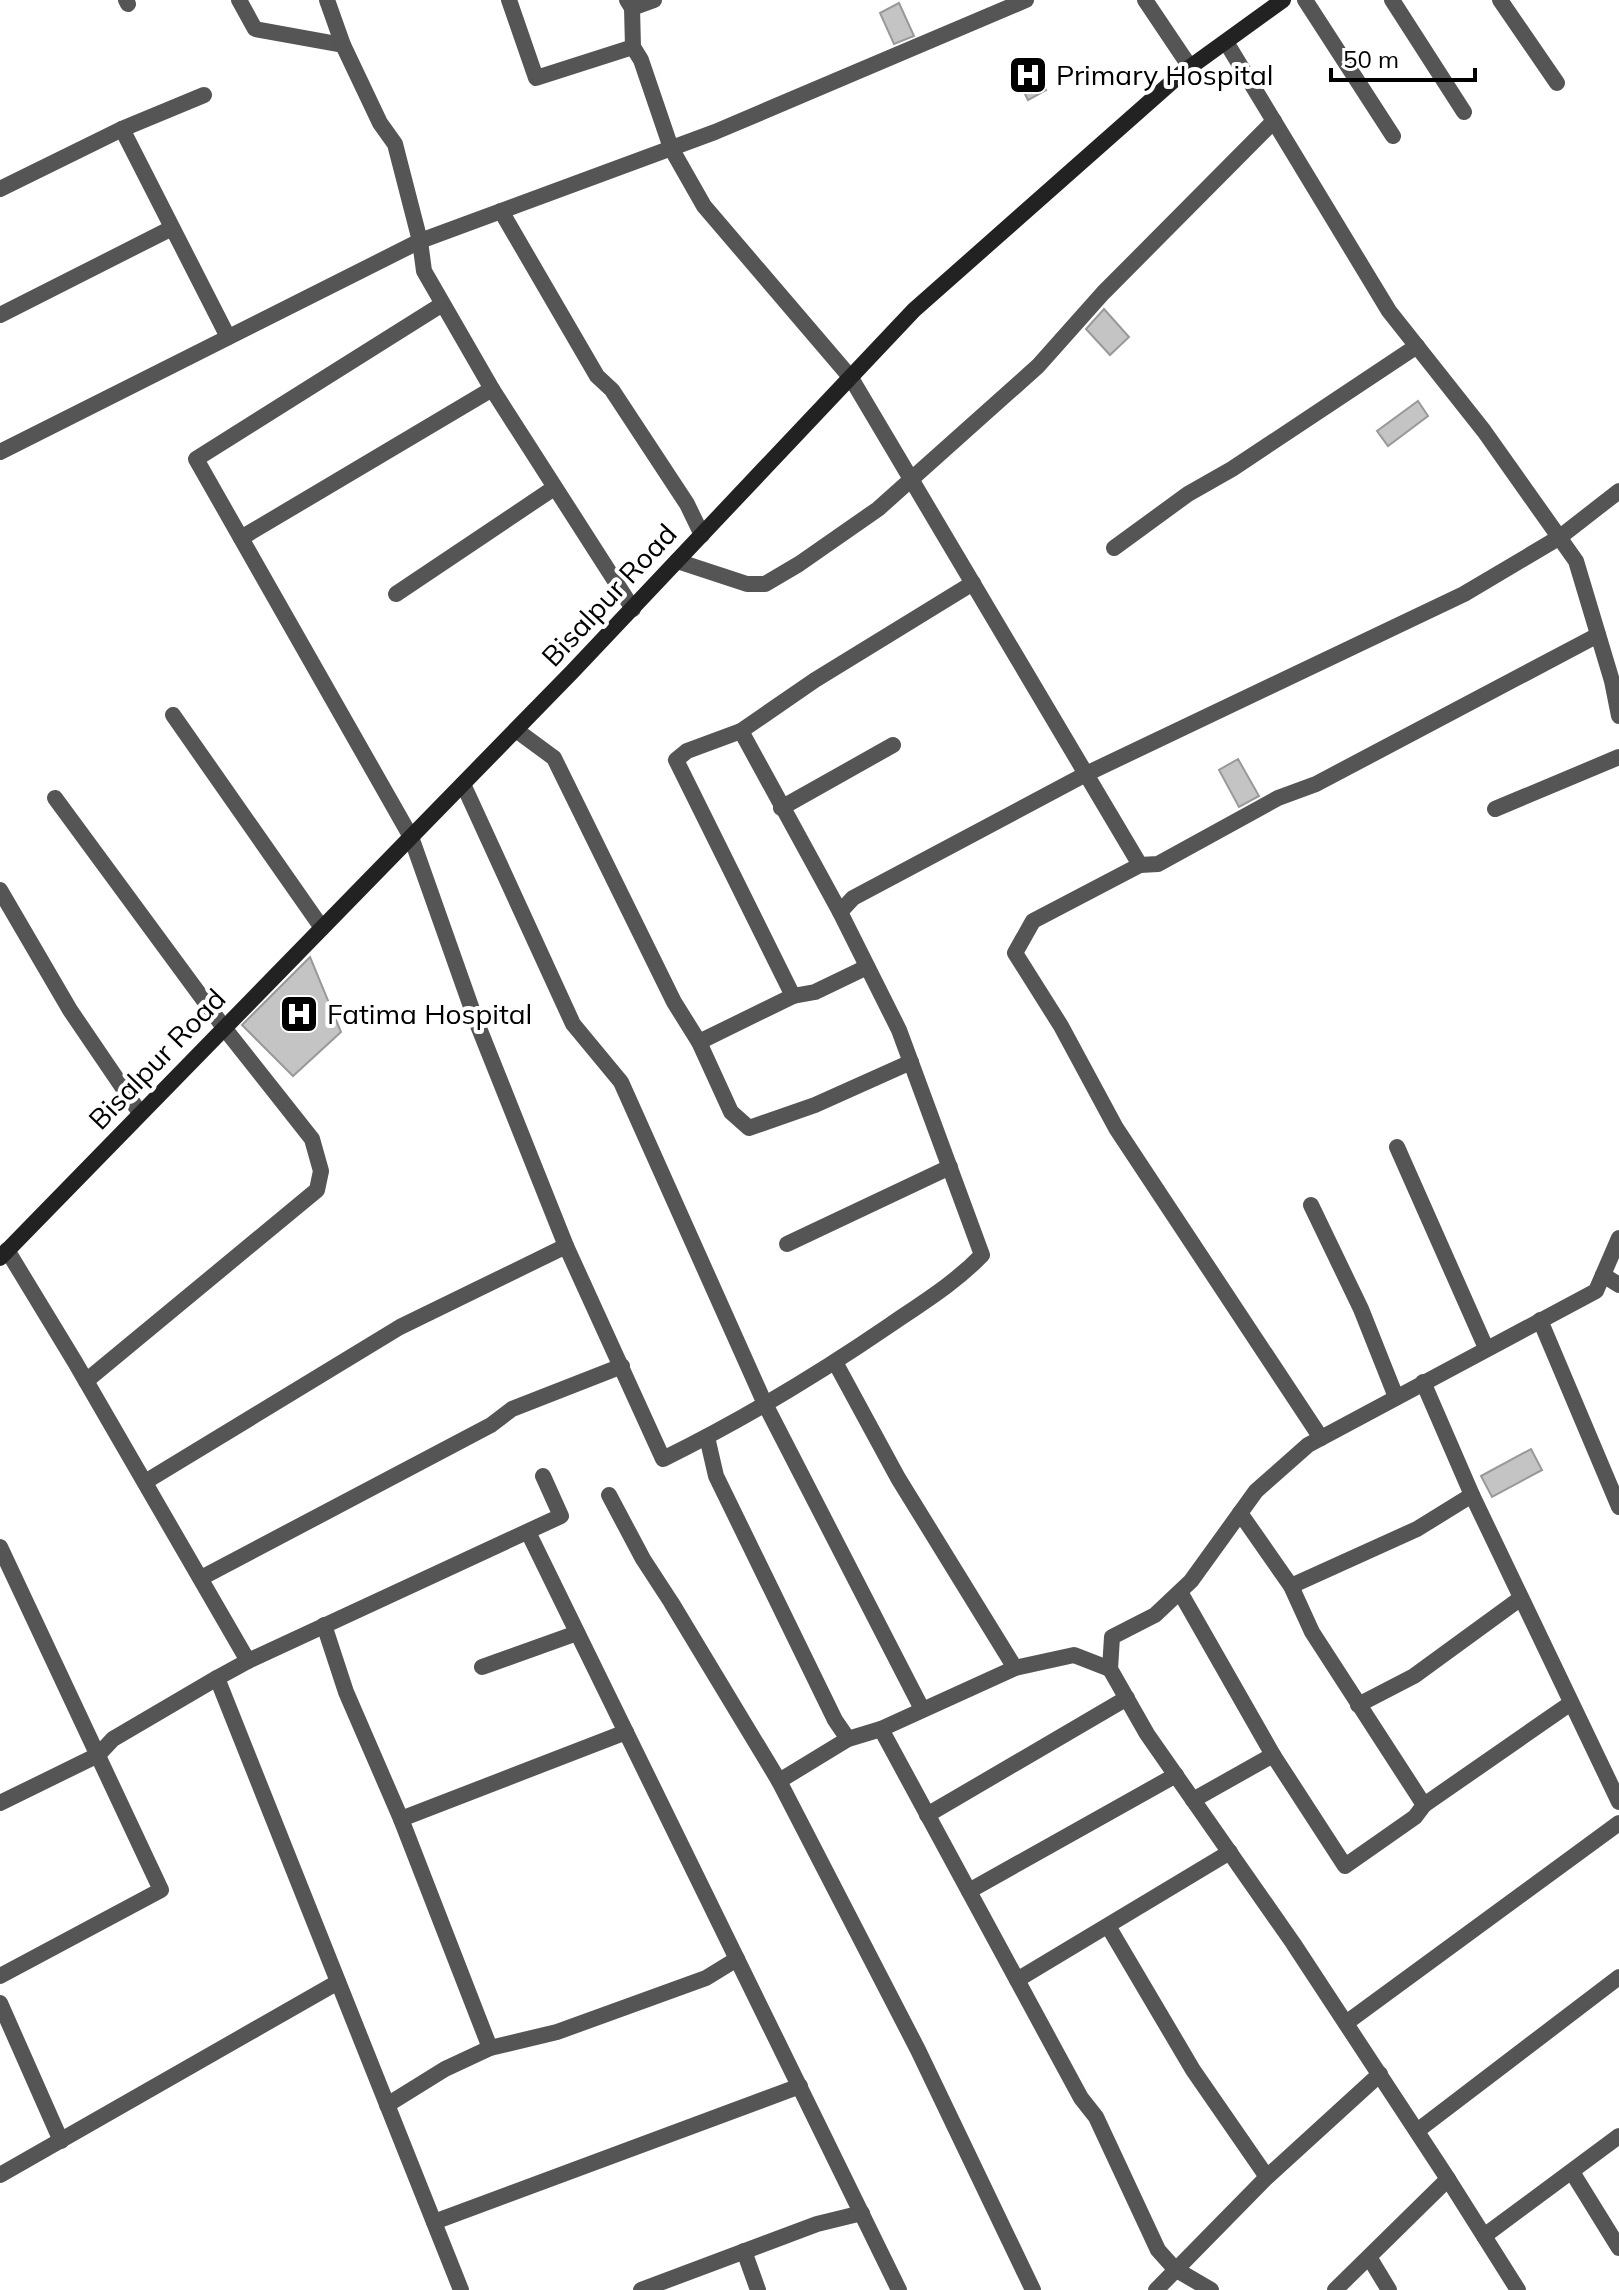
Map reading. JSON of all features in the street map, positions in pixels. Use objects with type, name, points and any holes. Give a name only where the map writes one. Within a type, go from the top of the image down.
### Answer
[{"type":"main road","name":"Bisalpur Road","points":[[4,1254],[633,609],[914,310],[1190,67],[1283,0]]},
{"type":"street","points":[[239,0],[255,29],[343,45]]},
{"type":"street","points":[[327,0],[343,45],[380,123],[395,144],[420,241],[424,271],[441,305],[633,609]]},
{"type":"street","points":[[509,0],[536,78],[633,47]]},
{"type":"street","points":[[654,0],[630,4],[633,47],[641,60],[671,148],[704,206],[851,378],[1140,865]]},
{"type":"street","points":[[0,452],[420,241],[671,148],[1026,0]]},
{"type":"street","points":[[1145,0],[1190,67]]},
{"type":"street","points":[[1305,0],[1393,136]]},
{"type":"street","points":[[1392,0],[1464,112]]},
{"type":"street","points":[[1500,0],[1557,83]]},
{"type":"street","points":[[1226,42],[1389,311],[1484,431],[1576,561],[1619,716]]},
{"type":"street","points":[[0,189],[122,129],[204,95]]},
{"type":"street","points":[[677,561],[747,584],[765,584],[878,509],[1038,366],[1103,293],[1274,121]]},
{"type":"street","points":[[122,129],[228,337]]},
{"type":"street","points":[[501,211],[597,376],[612,390],[687,504],[702,535]]},
{"type":"street","points":[[0,315],[172,228]]},
{"type":"street","points":[[441,305],[196,459],[411,837],[475,1018],[566,1246],[663,1459],[707,1437],[835,1362],[962,1276],[982,1255],[899,1030],[840,912],[741,731]]},
{"type":"street","points":[[1114,548],[1188,494],[1232,469],[1417,346]]},
{"type":"street","points":[[241,538],[492,389]]},
{"type":"street","points":[[396,594],[554,488]]},
{"type":"street","points":[[840,912],[853,898],[1086,774],[1464,594],[1560,537],[1619,491]]},
{"type":"street","points":[[793,996],[676,760],[687,751],[741,731],[815,680],[973,583]]},
{"type":"street","points":[[1321,1438],[1116,1128],[1061,1026],[1015,953],[1033,921],[1140,865],[1158,864],[1278,798],[1316,784],[1598,635]]},
{"type":"street","points":[[173,715],[322,928]]},
{"type":"street","points":[[516,730],[554,758],[674,1002],[699,1042],[731,1112],[749,1128],[815,1105],[911,1062]]},
{"type":"street","points":[[781,808],[893,745]]},
{"type":"street","points":[[1495,809],[1619,757]]},
{"type":"street","points":[[463,784],[573,1024],[621,1082],[765,1404],[922,1709]]},
{"type":"street","points":[[55,798],[312,1139],[321,1171],[317,1190],[86,1381]]},
{"type":"street","points":[[0,890],[70,1010],[140,1113]]},
{"type":"street","points":[[699,1042],[793,996],[815,992],[867,967]]},
{"type":"street","points":[[1397,1147],[1486,1348]]},
{"type":"street","points":[[787,1244],[950,1167]]},
{"type":"street","points":[[1311,1205],[1361,1309],[1396,1397]]},
{"type":"street","points":[[1518,2290],[1380,2074],[1127,1698],[1110,1669],[1112,1637],[1155,1615],[1180,1592],[1256,1491],[1308,1445],[1596,1291],[1619,1238]]},
{"type":"street","points":[[145,1482],[400,1327],[566,1246]]},
{"type":"street","points":[[4,1254],[86,1381],[248,1661]]},
{"type":"street","points":[[1603,1275],[1619,1285]]},
{"type":"street","points":[[1540,1320],[1619,1507]]},
{"type":"street","points":[[835,1362],[898,1478],[1015,1668]]},
{"type":"street","points":[[201,1578],[491,1425],[512,1409],[622,1366]]},
{"type":"street","points":[[1423,1382],[1472,1495],[1619,1802]]},
{"type":"street","points":[[707,1437],[716,1476],[835,1720],[848,1739]]},
{"type":"street","points":[[0,1803],[98,1755],[113,1739],[248,1661],[561,1516],[543,1476]]},
{"type":"street","points":[[609,1495],[643,1559],[779,1781],[918,2050],[1033,2290]]},
{"type":"street","points":[[1291,1586],[1417,1529],[1472,1495]]},
{"type":"street","points":[[1240,1513],[1291,1586],[1312,1632],[1424,1805]]},
{"type":"street","points":[[528,1532],[899,2290]]},
{"type":"street","points":[[0,1547],[161,1890],[0,1976]]},
{"type":"street","points":[[1180,1592],[1273,1755],[1345,1866],[1415,1817],[1424,1805],[1571,1703]]},
{"type":"street","points":[[1358,1705],[1414,1676],[1521,1598]]},
{"type":"street","points":[[324,1625],[346,1692],[401,1819],[490,2048]]},
{"type":"street","points":[[482,1667],[577,1633]]},
{"type":"street","points":[[779,1781],[848,1739],[881,1729],[1015,1668],[1074,1655],[1110,1669]]},
{"type":"street","points":[[217,1678],[461,2290]]},
{"type":"street","points":[[927,1815],[1127,1698]]},
{"type":"street","points":[[881,1729],[1081,2098],[1096,2117],[1158,2250],[1175,2269],[1211,2290]]},
{"type":"street","points":[[401,1819],[626,1732]]},
{"type":"street","points":[[1193,1800],[1273,1755]]},
{"type":"street","points":[[969,1891],[1176,1775]]},
{"type":"street","points":[[1346,2023],[1619,1823]]},
{"type":"street","points":[[1017,1980],[1230,1852]]},
{"type":"street","points":[[1108,1926],[1193,2070],[1267,2177]]},
{"type":"street","points":[[387,2105],[445,2069],[490,2048],[572,2027],[706,1978],[737,1959]]},
{"type":"street","points":[[1417,2131],[1619,1977]]},
{"type":"street","points":[[0,2175],[338,1982]]},
{"type":"street","points":[[0,2003],[61,2141]]},
{"type":"street","points":[[1156,2290],[1267,2177],[1380,2074]]},
{"type":"street","points":[[434,2222],[800,2086]]},
{"type":"street","points":[[1484,2236],[1619,2136]]},
{"type":"street","points":[[1572,2172],[1619,2248]]},
{"type":"street","points":[[1335,2290],[1448,2179]]},
{"type":"street","points":[[641,2290],[817,2224],[862,2213]]},
{"type":"street","points":[[744,2251],[758,2290]]},
{"type":"street","points":[[1369,2257],[1389,2290]]},
{"type":"building","points":[[899,3],[914,36],[894,44],[880,13]]},
{"type":"building","points":[[1030,58],[1046,90],[1028,100],[1012,68]]},
{"type":"building","points":[[1104,309],[1129,337],[1110,355],[1086,329]]},
{"type":"building","points":[[1418,401],[1428,416],[1388,446],[1377,431]]},
{"type":"building","points":[[1238,759],[1259,796],[1239,807],[1219,770]]},
{"type":"building","points":[[310,957],[341,1032],[293,1076],[242,1025]]},
{"type":"building","points":[[1531,1449],[1542,1470],[1492,1497],[1481,1476]]},
{"type":"place","name":"Primary Hospital","points":[[1028,75]]},
{"type":"place","name":"Fatima Hospital","points":[[299,1014]]}]
